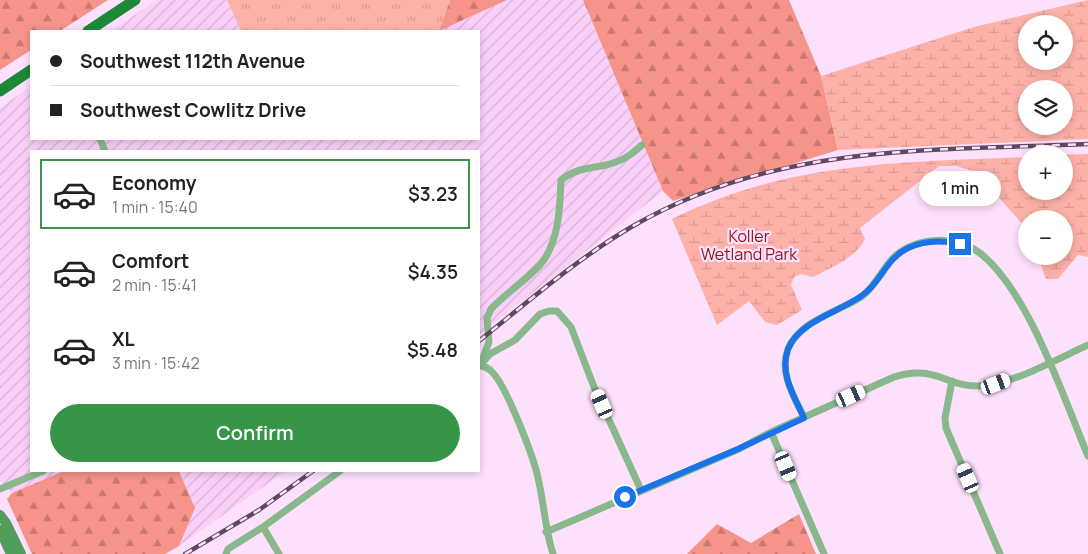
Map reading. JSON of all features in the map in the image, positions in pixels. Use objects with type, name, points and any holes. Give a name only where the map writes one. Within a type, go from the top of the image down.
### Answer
[{"type":"main road","points":[[90,30],[135,0]]},
{"type":"main road","points":[[0,91],[30,71]]},
{"type":"street","points":[[480,366],[489,342],[486,326],[491,308],[541,264],[551,248],[557,224],[561,180],[579,168],[617,162],[642,145]]},
{"type":"street","points":[[804,418],[786,373],[785,360],[792,341],[812,324],[866,293],[893,259],[915,244],[933,241],[960,244],[976,250],[991,263],[1019,299],[1049,363],[1088,456]]},
{"type":"street","points":[[480,366],[490,354],[515,340],[540,314],[557,311],[571,327],[594,387],[641,490]]},
{"type":"street","points":[[546,532],[738,449],[771,432],[904,374],[914,372],[933,374],[952,382],[966,385],[996,384],[1088,346]]},
{"type":"street","points":[[480,366],[488,368],[494,373],[514,413],[538,476],[546,532],[552,554]]},
{"type":"street","points":[[952,382],[945,418],[946,428],[1000,554]]},
{"type":"street","points":[[771,432],[824,554]]},
{"type":"street","points":[[0,489],[41,472]]},
{"type":"street","points":[[226,554],[228,549],[263,527],[339,472]]},
{"type":"street","points":[[0,515],[21,554]]},
{"type":"street","points":[[263,527],[279,554]]},
{"type":"street","points":[[0,530],[11,554]]},
{"type":"shaded area","points":[[156,0],[227,0],[241,30],[112,30]]},
{"type":"shaded area","points":[[507,0],[583,0],[663,191],[480,334],[480,150],[30,150],[30,472],[62,472],[12,493],[0,480],[0,108],[30,87],[30,140],[480,140],[480,30],[441,30]]},
{"type":"shaded area","points":[[179,472],[285,472],[179,546],[195,508]]},
{"type":"green space","points":[[0,0],[108,0],[62,30],[30,30],[30,51],[0,70]]},
{"type":"green space","points":[[227,0],[450,0],[439,30],[241,30]]},
{"type":"green space","points":[[450,0],[507,0],[441,30],[439,30]]},
{"type":"green space","points":[[583,0],[789,0],[821,76],[838,150],[673,201],[663,191]]},
{"type":"green space","points":[[1088,0],[1088,139],[838,150],[821,76],[974,27],[1018,17],[1018,70],[1073,70],[1073,15],[1025,15]]},
{"type":"green space","name":"Koller Wetland Park","points":[[1088,154],[1088,257],[1078,255],[1073,261],[1073,210],[1018,210],[1018,219],[976,172],[956,166],[939,166],[860,228],[865,239],[861,246],[849,257],[813,277],[801,274],[794,277],[791,285],[802,310],[777,325],[765,322],[749,301],[717,325],[672,219],[716,200],[802,175],[845,168],[933,161],[1018,157],[1018,200],[1073,200],[1073,155]]},
{"type":"green space","name":"Koller Wetland Park","points":[[1041,265],[1070,265],[1058,279],[1046,279]]},
{"type":"green space","points":[[62,472],[179,472],[195,508],[179,546],[165,554],[32,554],[7,499],[12,493]]},
{"type":"green space","points":[[799,514],[816,554],[687,554],[717,524],[751,543]]},
{"type":"railway","points":[[480,340],[554,280],[613,238],[687,199],[742,179],[798,165],[854,156],[970,148],[1088,144]]},
{"type":"railway","points":[[185,554],[259,510],[312,472]]},
{"type":"route","points":[[625,497],[738,449],[764,435],[804,418],[790,387],[785,360],[792,341],[799,333],[866,293],[893,259],[905,249],[915,244],[933,241],[947,241],[960,244]]}]
